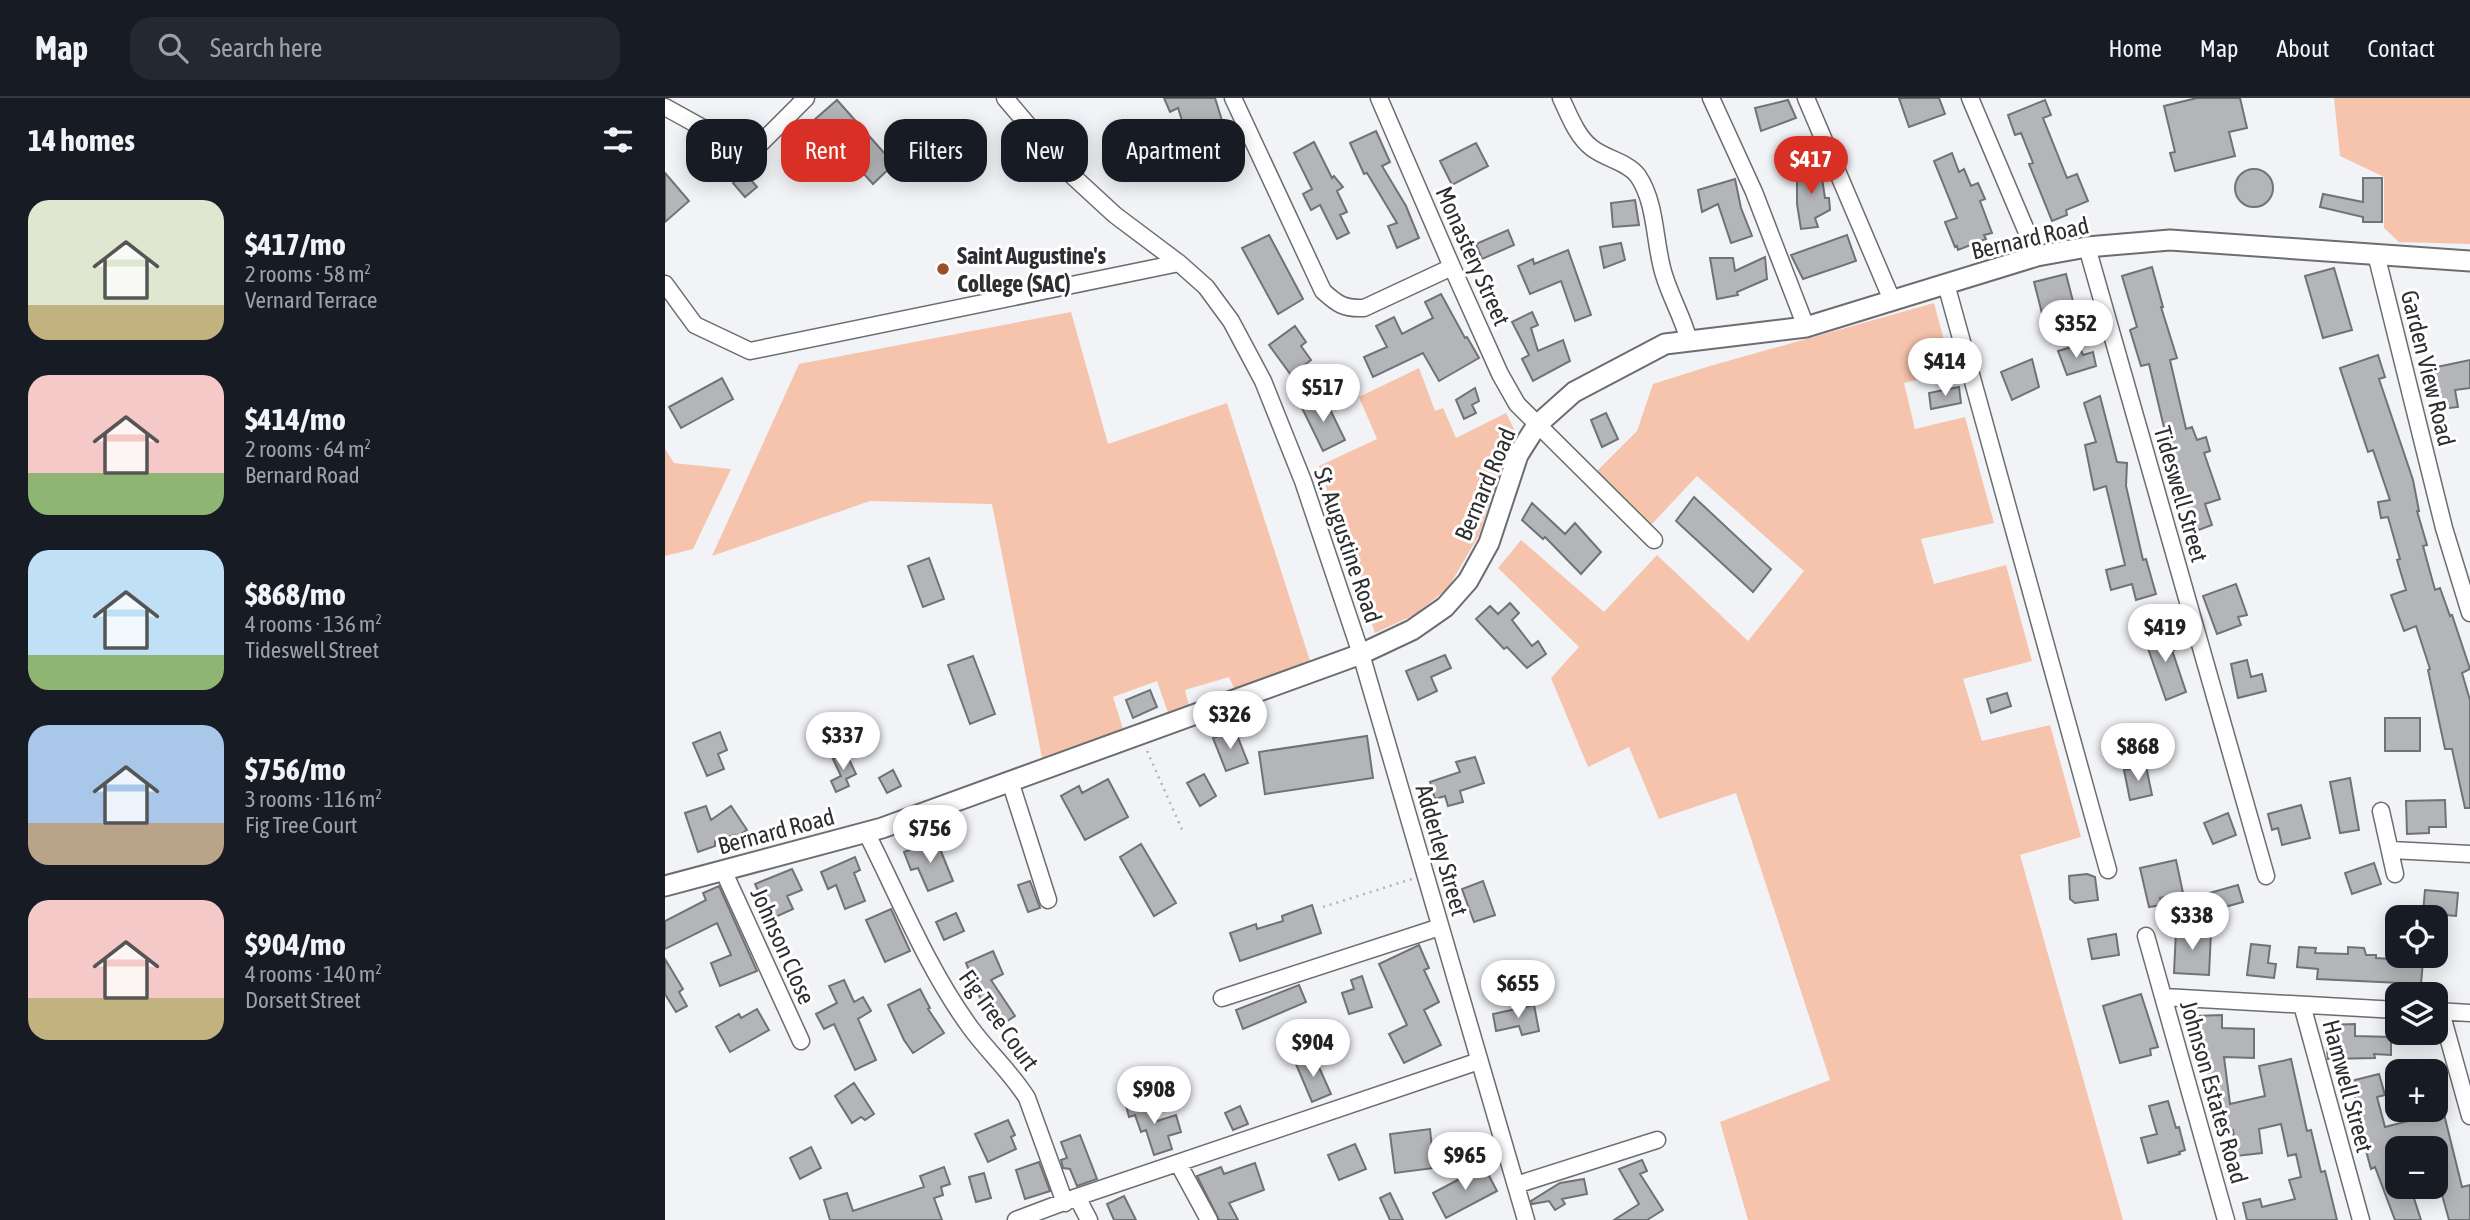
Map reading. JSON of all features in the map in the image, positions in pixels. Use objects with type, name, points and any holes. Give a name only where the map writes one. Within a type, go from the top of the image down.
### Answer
[{"type":"main road","name":"Bernard Road","points":[[665,886],[866,832],[1361,654],[1412,630],[1445,607],[1468,580],[1489,543],[1518,455],[1537,425],[1574,391],[1665,344],[1806,327],[2037,256],[2087,247],[2169,240],[2470,261]]},
{"type":"street","points":[[665,107],[750,154],[806,98]]},
{"type":"street","name":"St. Augustine Road","points":[[1005,98],[1065,169],[1115,215],[1206,287],[1231,321],[1263,381],[1303,481],[1361,654]]},
{"type":"street","points":[[1233,98],[1323,291],[1337,305],[1349,309],[1364,308],[1452,267]]},
{"type":"street","name":"Monastery Street","points":[[1380,98],[1452,267],[1500,374],[1517,404],[1654,540]]},
{"type":"street","points":[[1561,98],[1583,140],[1593,149],[1632,170],[1639,179],[1648,200],[1664,275],[1684,321],[1689,341]]},
{"type":"street","points":[[1711,98],[1753,192],[1806,327]]},
{"type":"street","points":[[1806,98],[1892,300]]},
{"type":"street","points":[[1970,98],[2037,256]]},
{"type":"street","name":"Tideswell Street","points":[[2087,247],[2266,876]]},
{"type":"street","name":"Garden View Road","points":[[2376,254],[2444,528],[2465,579],[2470,613]]},
{"type":"street","points":[[665,284],[695,325],[750,351],[1179,263]]},
{"type":"street","points":[[1946,284],[2108,870]]},
{"type":"street","name":"Adderley Street","points":[[1361,654],[1526,1220]]},
{"type":"street","points":[[1010,782],[1048,900]]},
{"type":"street","points":[[2381,811],[2395,874]]},
{"type":"street","name":"Fig Tree Court","points":[[866,832],[935,969],[970,1027],[1018,1083],[1071,1200],[1089,1220]]},
{"type":"street","points":[[2391,850],[2470,854]]},
{"type":"street","name":"Johnson Close","points":[[723,870],[801,1041]]},
{"type":"street","points":[[1222,998],[1440,927]]},
{"type":"street","name":"Johnson Estates Road","points":[[2146,936],[2226,1220]]},
{"type":"street","points":[[2164,997],[2385,1009]]},
{"type":"street","name":"Hamwell Street","points":[[2302,1005],[2361,1220]]},
{"type":"street","points":[[2448,1012],[2470,1013]]},
{"type":"street","points":[[2448,1041],[2470,1116]]},
{"type":"street","points":[[1016,1220],[1479,1061]]},
{"type":"street","points":[[1516,1185],[1657,1140]]},
{"type":"street","points":[[1178,1163],[1209,1220]]},
{"type":"path","points":[[1140,734],[1184,834]]},
{"type":"path","points":[[1323,907],[1425,875]]},
{"type":"shaded area","points":[[2334,98],[2470,98],[2470,244],[2399,242],[2384,228],[2384,177],[2340,156]]},
{"type":"shaded area","points":[[1934,303],[1952,370],[1904,383],[1915,429],[1965,417],[1994,523],[1921,539],[1934,584],[2006,565],[2032,661],[1963,679],[1982,741],[2050,725],[2081,837],[2020,855],[2123,1220],[1748,1220],[1720,1122],[1830,1080],[1736,793],[1659,819],[1629,747],[1588,767],[1551,678],[1579,647],[1498,568],[1521,540],[1604,612],[1657,555],[1748,641],[1804,571],[1697,476],[1651,525],[1596,472],[1637,431],[1653,384]]},
{"type":"shaded area","points":[[1071,312],[1108,444],[1227,403],[1311,664],[1235,690],[1229,677],[1185,690],[1189,706],[1168,713],[1157,681],[1113,697],[1123,729],[1042,758],[992,504],[870,501],[712,556],[799,364]]},
{"type":"shaded area","points":[[1419,368],[1435,411],[1443,408],[1456,438],[1506,413],[1517,435],[1495,486],[1479,535],[1448,588],[1416,614],[1375,633],[1319,466],[1377,439],[1359,397]]},
{"type":"shaded area","points":[[665,449],[674,463],[731,469],[693,549],[665,556]]},
{"type":"building","points":[[1164,98],[1215,98],[1222,119],[1182,119],[1178,108],[1170,112]]},
{"type":"building","points":[[1899,98],[1939,98],[1945,114],[1909,127]]},
{"type":"building","points":[[2197,98],[2240,98],[2247,128],[2229,132],[2235,156],[2175,171],[2170,153],[2175,152],[2164,106]]},
{"type":"building","points":[[837,100],[854,119],[815,119]]},
{"type":"building","points":[[1788,100],[1796,118],[1761,131],[1755,108]]},
{"type":"building","points":[[2045,100],[2051,115],[2043,118],[2067,178],[2077,174],[2088,201],[2066,210],[2067,215],[2052,221],[2029,164],[2033,163],[2021,133],[2015,135],[2008,115]]},
{"type":"building","points":[[1376,131],[1390,162],[1382,166],[1406,206],[1419,238],[1397,248],[1388,226],[1397,223],[1367,173],[1364,174],[1350,143]]},
{"type":"building","points":[[870,137],[884,153],[884,174],[873,184],[870,181]]},
{"type":"building","points":[[1314,142],[1332,178],[1334,176],[1343,187],[1337,191],[1347,212],[1340,215],[1349,233],[1337,239],[1320,205],[1311,210],[1303,194],[1312,189],[1294,153]]},
{"type":"building","points":[[1476,143],[1488,166],[1452,185],[1440,161]]},
{"type":"building","points":[[1952,153],[1959,172],[1964,169],[1971,186],[1978,183],[1985,199],[1980,201],[1992,233],[1984,235],[1986,239],[1958,250],[1945,222],[1957,218],[1934,161]]},
{"type":"building","points":[[1820,165],[1825,198],[1829,198],[1830,210],[1815,218],[1818,227],[1801,229],[1797,204],[1797,166]]},
{"type":"building","points":[[2254,169],[2267,175],[2273,188],[2267,201],[2254,207],[2241,201],[2235,188],[2241,175]]},
{"type":"building","points":[[665,173],[689,201],[665,222]]},
{"type":"building","points":[[2363,178],[2382,178],[2382,222],[2363,222],[2363,217],[2320,207],[2323,194],[2363,202]]},
{"type":"building","points":[[1735,179],[1741,208],[1752,236],[1731,243],[1718,204],[1702,212],[1698,190]]},
{"type":"building","points":[[753,182],[757,187],[745,197],[733,183]]},
{"type":"building","points":[[1635,200],[1639,225],[1613,227],[1611,203]]},
{"type":"building","points":[[1508,230],[1514,245],[1482,259],[1476,244]]},
{"type":"building","points":[[1269,235],[1303,299],[1278,314],[1242,248]]},
{"type":"building","points":[[1847,235],[1856,261],[1803,279],[1791,255]]},
{"type":"building","points":[[1621,243],[1625,260],[1604,268],[1600,247]]},
{"type":"building","points":[[1568,250],[1591,315],[1575,321],[1561,281],[1530,294],[1518,266],[1533,259],[1534,264]]},
{"type":"building","points":[[1765,257],[1767,279],[1737,292],[1738,295],[1717,299],[1710,258],[1733,258],[1735,271]]},
{"type":"building","points":[[2152,267],[2177,358],[2170,360],[2186,429],[2192,427],[2197,440],[2206,437],[2210,451],[2204,453],[2220,499],[2205,504],[2212,525],[2196,531],[2166,436],[2149,364],[2141,366],[2130,330],[2137,327],[2122,276]]},
{"type":"building","points":[[2334,268],[2352,330],[2323,338],[2305,276]]},
{"type":"building","points":[[2066,274],[2076,313],[2044,321],[2034,282]]},
{"type":"building","points":[[1441,294],[1479,358],[1439,381],[1423,353],[1373,377],[1364,357],[1387,347],[1376,326],[1394,317],[1402,334],[1433,318],[1425,302]]},
{"type":"building","points":[[1532,312],[1538,325],[1531,328],[1538,351],[1563,340],[1570,361],[1533,381],[1522,359],[1529,355],[1512,322]]},
{"type":"building","points":[[1295,326],[1306,342],[1301,346],[1311,360],[1291,375],[1269,345]]},
{"type":"building","points":[[2079,345],[2083,355],[2093,352],[2096,366],[2067,375],[2058,351]]},
{"type":"building","points":[[2378,355],[2385,377],[2379,379],[2413,480],[2417,511],[2427,545],[2423,546],[2435,590],[2440,588],[2450,616],[2452,615],[2470,669],[2462,673],[2470,700],[2470,808],[2465,808],[2452,749],[2445,749],[2428,670],[2430,669],[2416,626],[2404,631],[2391,595],[2406,590],[2388,517],[2381,518],[2378,502],[2390,500],[2373,450],[2368,452],[2340,368]]},
{"type":"building","points":[[2032,359],[2039,387],[2012,400],[2001,372]]},
{"type":"building","points":[[2470,360],[2470,388],[2455,390],[2458,407],[2442,409],[2440,397],[2432,398],[2427,369]]},
{"type":"building","points":[[722,378],[733,399],[681,428],[669,407]]},
{"type":"building","points":[[1959,387],[1961,403],[1931,409],[1929,393]]},
{"type":"building","points":[[1475,388],[1479,401],[1472,405],[1476,413],[1464,419],[1456,400]]},
{"type":"building","points":[[2100,396],[2117,462],[2127,463],[2126,486],[2143,560],[2146,559],[2156,594],[2136,600],[2132,584],[2111,590],[2106,570],[2125,565],[2106,486],[2094,490],[2085,445],[2096,442],[2084,403]]},
{"type":"building","points":[[1324,397],[1345,440],[1323,451],[1302,408]]},
{"type":"building","points":[[1606,413],[1618,439],[1602,447],[1591,420]]},
{"type":"building","points":[[1694,497],[1771,569],[1753,592],[1676,521]]},
{"type":"building","points":[[1532,503],[1565,534],[1575,523],[1601,552],[1581,574],[1545,537],[1543,539],[1522,520]]},
{"type":"building","points":[[929,558],[944,599],[923,607],[908,566]]},
{"type":"building","points":[[2236,584],[2247,615],[2238,617],[2241,625],[2217,634],[2203,596]]},
{"type":"building","points":[[1510,603],[1519,613],[1512,620],[1532,646],[1538,641],[1546,654],[1527,668],[1507,647],[1504,649],[1476,619],[1490,606],[1498,614]]},
{"type":"building","points":[[2168,630],[2186,692],[2166,700],[2144,637]]},
{"type":"building","points":[[1445,655],[1451,668],[1431,677],[1437,691],[1418,700],[1406,671]]},
{"type":"building","points":[[973,656],[995,714],[970,724],[948,665]]},
{"type":"building","points":[[2247,660],[2251,677],[2262,674],[2266,691],[2238,698],[2231,664]]},
{"type":"building","points":[[1150,690],[1157,707],[1133,718],[1126,700]]},
{"type":"building","points":[[2007,693],[2011,706],[1991,713],[1987,699]]},
{"type":"building","points":[[2385,718],[2420,718],[2420,751],[2385,751]]},
{"type":"building","points":[[1235,730],[1248,763],[1226,771],[1213,738]]},
{"type":"building","points":[[720,732],[727,750],[718,754],[724,769],[707,776],[693,743]]},
{"type":"building","points":[[1367,736],[1373,778],[1265,794],[1259,752]]},
{"type":"building","points":[[846,753],[856,774],[846,779],[849,786],[836,792],[831,781],[841,776],[833,759]]},
{"type":"building","points":[[1475,757],[1484,783],[1460,791],[1463,802],[1448,806],[1445,796],[1435,799],[1430,782],[1460,772],[1456,762]]},
{"type":"building","points":[[2146,766],[2152,795],[2130,800],[2124,770]]},
{"type":"building","points":[[893,770],[901,786],[887,793],[879,778]]},
{"type":"building","points":[[1204,774],[1216,796],[1200,806],[1187,783]]},
{"type":"building","points":[[2350,778],[2359,830],[2340,833],[2330,782]]},
{"type":"building","points":[[1108,779],[1128,817],[1085,840],[1061,796],[1079,786],[1082,793]]},
{"type":"building","points":[[2445,800],[2446,827],[2429,827],[2429,833],[2407,834],[2406,801]]},
{"type":"building","points":[[2301,805],[2310,838],[2282,845],[2278,828],[2272,830],[2268,814]]},
{"type":"building","points":[[706,806],[711,820],[731,806],[747,830],[736,837],[735,835],[715,841],[715,846],[698,852],[685,813]]},
{"type":"building","points":[[2228,813],[2236,835],[2213,844],[2204,823]]},
{"type":"building","points":[[936,839],[953,881],[928,891],[918,868],[911,870],[904,852]]},
{"type":"building","points":[[1141,844],[1176,903],[1154,916],[1120,857]]},
{"type":"building","points":[[855,857],[860,870],[854,873],[865,901],[845,909],[836,885],[828,889],[821,872]]},
{"type":"building","points":[[2176,860],[2183,893],[2160,898],[2162,905],[2149,907],[2140,868]]},
{"type":"building","points":[[2374,863],[2381,884],[2352,894],[2345,873]]},
{"type":"building","points":[[792,869],[802,890],[787,896],[793,909],[771,919],[755,884]]},
{"type":"building","points":[[2087,874],[2095,877],[2098,900],[2075,903],[2070,899],[2069,876]]},
{"type":"building","points":[[1030,881],[1040,908],[1028,912],[1018,885]]},
{"type":"building","points":[[1483,881],[1495,915],[1474,922],[1462,889]]},
{"type":"building","points":[[2238,885],[2243,902],[2210,911],[2206,894]]},
{"type":"building","points":[[719,886],[757,971],[720,986],[711,963],[731,955],[717,923],[665,949],[665,921],[706,900],[703,893]]},
{"type":"building","points":[[2425,890],[2458,893],[2456,916],[2448,915],[2448,905],[2424,905]]},
{"type":"building","points":[[1312,905],[1321,933],[1240,961],[1230,933],[1256,924],[1257,929],[1283,921],[1282,916]]},
{"type":"building","points":[[891,909],[910,951],[885,962],[866,920]]},
{"type":"building","points":[[956,913],[964,931],[944,940],[936,922]]},
{"type":"building","points":[[2176,930],[2211,932],[2209,975],[2174,973]]},
{"type":"building","points":[[2116,934],[2119,955],[2092,959],[2088,939]]},
{"type":"building","points":[[2251,944],[2270,946],[2268,963],[2276,964],[2274,978],[2247,975]]},
{"type":"building","points":[[1419,945],[1429,968],[1424,970],[1439,1002],[1424,1010],[1441,1045],[1404,1063],[1389,1034],[1407,1025],[1379,964]]},
{"type":"building","points":[[2299,947],[2316,948],[2315,953],[2348,954],[2348,947],[2364,948],[2366,955],[2385,959],[2385,968],[2422,968],[2421,982],[2385,982],[2317,979],[2318,969],[2297,967]]},
{"type":"building","points":[[993,951],[1003,974],[991,980],[1015,1016],[995,1029],[978,1002],[981,1000],[966,963]]},
{"type":"building","points":[[665,959],[683,989],[679,992],[687,1006],[676,1012],[665,994]]},
{"type":"building","points":[[1362,976],[1372,1007],[1349,1014],[1342,993],[1354,989],[1351,980]]},
{"type":"building","points":[[844,980],[854,1002],[863,997],[871,1011],[858,1019],[876,1060],[855,1070],[834,1024],[824,1029],[816,1014],[837,1003],[829,986]]},
{"type":"building","points":[[1299,985],[1306,1002],[1243,1029],[1236,1010]]},
{"type":"building","points":[[920,989],[930,1008],[928,1009],[944,1033],[913,1053],[888,1005]]},
{"type":"building","points":[[2141,994],[2158,1047],[2150,1049],[2151,1055],[2120,1063],[2103,1006]]},
{"type":"building","points":[[1534,1005],[1539,1031],[1522,1035],[1519,1026],[1496,1031],[1493,1014]]},
{"type":"building","points":[[757,1009],[769,1030],[730,1052],[716,1027],[739,1014],[741,1018]]},
{"type":"building","points":[[2222,1015],[2222,1028],[2254,1029],[2254,1058],[2224,1057],[2230,1104],[2265,1096],[2259,1066],[2291,1059],[2307,1131],[2311,1130],[2321,1172],[2325,1171],[2337,1220],[2247,1220],[2243,1203],[2260,1199],[2262,1207],[2295,1199],[2289,1180],[2301,1177],[2296,1154],[2288,1156],[2281,1124],[2259,1129],[2262,1153],[2236,1156],[2233,1130],[2225,1132],[2216,1092],[2211,1092],[2206,1058],[2195,1058],[2193,1016]]},
{"type":"building","points":[[2355,1024],[2355,1036],[2385,1037],[2385,1045],[2391,1045],[2391,1055],[2328,1059],[2325,1025]]},
{"type":"building","points":[[1314,1056],[1331,1094],[1312,1102],[1296,1064]]},
{"type":"building","points":[[2379,1074],[2385,1095],[2377,1097],[2385,1127],[2404,1122],[2446,1122],[2462,1187],[2470,1185],[2470,1220],[2449,1220],[2443,1199],[2448,1199],[2448,1136],[2385,1136],[2385,1194],[2375,1167],[2371,1169],[2357,1118],[2360,1117],[2351,1081]]},
{"type":"building","points":[[854,1083],[874,1114],[865,1120],[861,1117],[852,1123],[835,1096]]},
{"type":"building","points":[[1140,1097],[1144,1110],[1153,1107],[1157,1121],[1176,1115],[1181,1132],[1168,1136],[1172,1149],[1154,1155],[1146,1130],[1141,1132],[1135,1115],[1129,1117],[1125,1102]]},
{"type":"building","points":[[2168,1101],[2185,1150],[2179,1152],[2180,1154],[2148,1163],[2141,1138],[2157,1134],[2149,1106]]},
{"type":"building","points":[[1240,1106],[1248,1124],[1233,1130],[1225,1113]]},
{"type":"building","points":[[1008,1120],[1015,1135],[1011,1137],[1016,1149],[988,1162],[975,1134]]},
{"type":"building","points":[[1430,1129],[1434,1168],[1395,1173],[1390,1134]]},
{"type":"building","points":[[1080,1135],[1097,1179],[1077,1186],[1070,1169],[1063,1168],[1061,1160],[1067,1158],[1061,1142]]},
{"type":"building","points":[[1355,1144],[1366,1169],[1339,1180],[1328,1155]]},
{"type":"building","points":[[811,1147],[821,1168],[800,1179],[790,1158]]},
{"type":"building","points":[[1642,1160],[1647,1171],[1640,1174],[1663,1210],[1647,1220],[1614,1220],[1639,1204],[1619,1169]]},
{"type":"building","points":[[1039,1162],[1050,1191],[1025,1199],[1016,1170]]},
{"type":"building","points":[[1255,1163],[1264,1190],[1229,1203],[1238,1220],[1219,1220],[1197,1176],[1221,1167],[1224,1174]]},
{"type":"building","points":[[1484,1166],[1497,1191],[1446,1218],[1433,1193]]},
{"type":"building","points":[[944,1167],[950,1184],[941,1187],[943,1195],[934,1198],[942,1220],[830,1220],[824,1200],[847,1193],[853,1211],[924,1187],[920,1176]]},
{"type":"building","points":[[984,1173],[991,1198],[976,1202],[969,1177]]},
{"type":"building","points":[[1584,1179],[1587,1194],[1562,1199],[1565,1204],[1555,1210],[1549,1201],[1532,1204],[1531,1201],[1560,1183]]},
{"type":"building","points":[[1390,1193],[1403,1220],[1390,1220],[1380,1198]]},
{"type":"building","points":[[1124,1196],[1136,1220],[1114,1220],[1107,1204]]},
{"type":"building","points":[[2387,1199],[2414,1199],[2421,1220],[2395,1220]]},
{"type":"place","name":"Saint Augustine's College (SAC)","points":[[943,269]]}]
